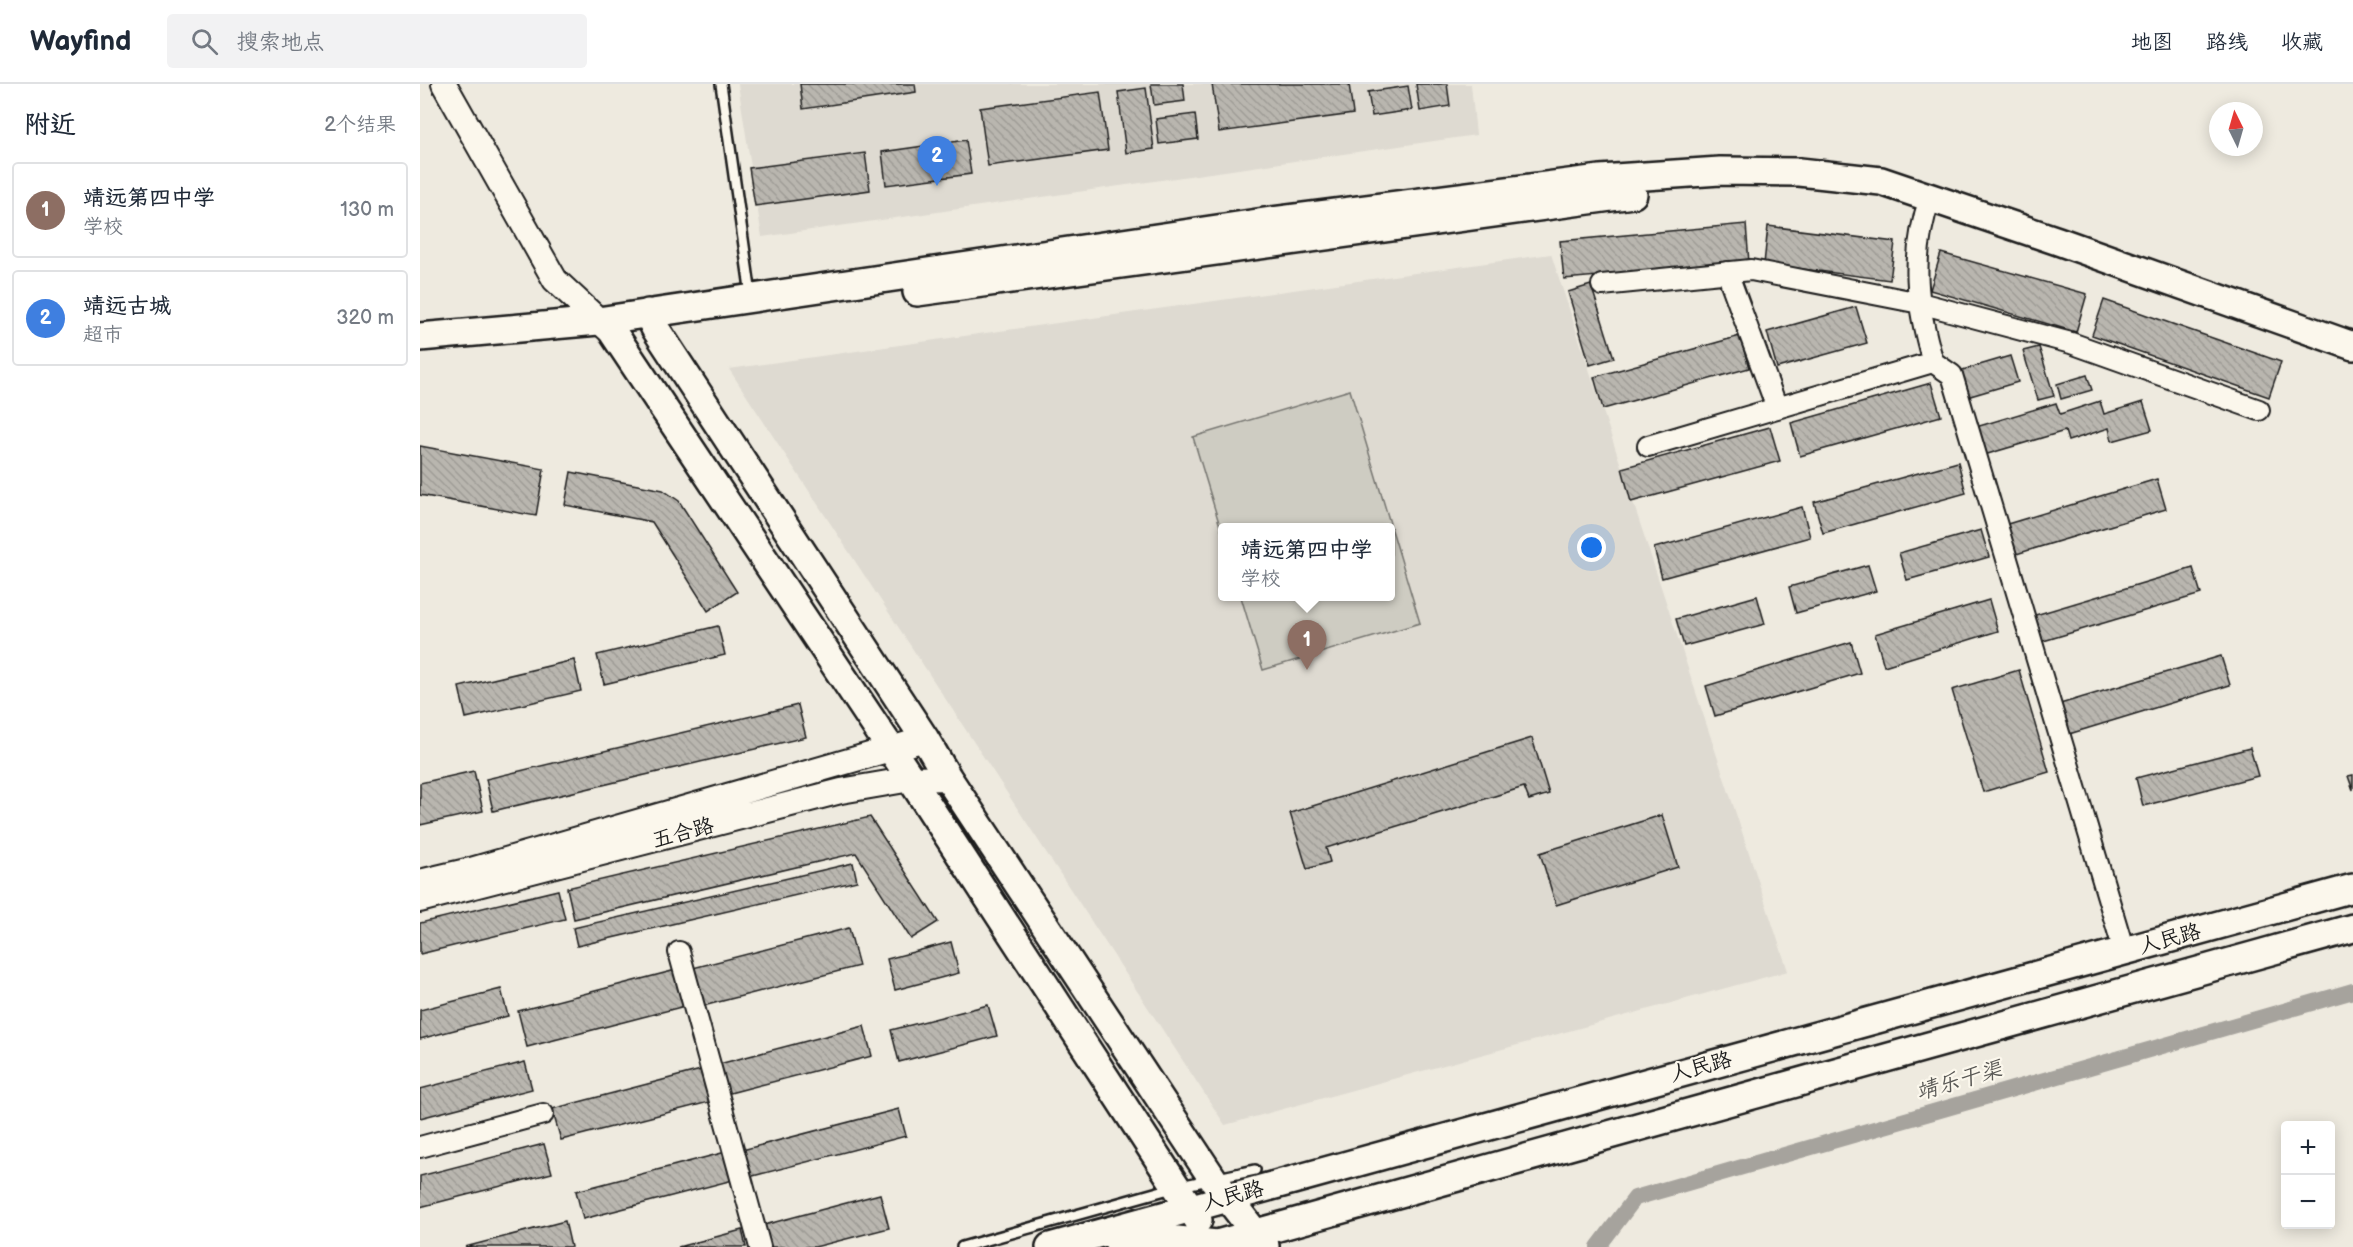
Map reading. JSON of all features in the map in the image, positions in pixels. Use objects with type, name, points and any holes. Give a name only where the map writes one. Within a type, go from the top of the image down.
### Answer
[{"type":"main road","points":[[420,354],[606,328],[751,298],[1271,221],[1600,179],[1720,171],[1799,172],[1881,181],[1928,206],[2353,364]]},
{"type":"main road","points":[[651,320],[1627,195],[1709,189],[1779,189],[1873,197],[1928,206],[2058,241],[2353,346]]},
{"type":"main road","points":[[651,320],[925,739],[948,778],[1219,1188],[1260,1240]]},
{"type":"main road","points":[[420,337],[606,328]]},
{"type":"main road","points":[[606,328],[911,779],[1182,1197],[1218,1246]]},
{"type":"main road","name":"人民路","points":[[1050,1247],[1182,1197],[2124,951],[2353,888]]},
{"type":"main road","name":"人民路","points":[[1097,1247],[1137,1236],[1218,1246],[1260,1240],[2353,928]]},
{"type":"street","points":[[446,88],[555,280],[606,328]]},
{"type":"street","points":[[1928,206],[1917,251],[1917,283],[1925,333],[1934,362],[1952,375],[2124,951]]},
{"type":"street","points":[[1602,285],[1751,270],[1920,303],[2071,343],[2259,410]]},
{"type":"street","points":[[1727,272],[1777,408]]},
{"type":"street","points":[[1648,446],[1934,362]]},
{"type":"street","name":"五合路","points":[[420,882],[471,870],[925,739]]},
{"type":"street","name":"五合路","points":[[420,900],[841,791],[911,779],[948,778]]},
{"type":"street","points":[[679,952],[760,1247]]},
{"type":"street","points":[[420,1147],[543,1114]]},
{"type":"lane","points":[[721,84],[751,298]]},
{"type":"lane","points":[[1219,1188],[1255,1170]]},
{"type":"lane","points":[[962,1247],[1182,1197]]},
{"type":"shaded area","points":[[738,84],[1471,84],[1476,135],[762,237]]},
{"type":"shaded area","points":[[1551,254],[1788,971],[1225,1125],[729,369]]},
{"type":"shaded area","points":[[1350,390],[1390,523],[1219,523],[1193,437]]},
{"type":"shaded area","points":[[1395,540],[1420,623],[1263,670],[1242,601],[1395,601]]},
{"type":"building","points":[[800,84],[915,84],[916,92],[803,109]]},
{"type":"building","points":[[1151,84],[1183,84],[1185,101],[1154,105]]},
{"type":"building","points":[[1212,84],[1349,84],[1353,114],[1219,132]]},
{"type":"building","points":[[1416,84],[1447,84],[1450,106],[1420,111]]},
{"type":"building","points":[[1408,86],[1412,110],[1372,116],[1368,92]]},
{"type":"building","points":[[1146,88],[1154,149],[1126,153],[1118,92]]},
{"type":"building","points":[[1100,92],[1108,150],[988,166],[980,108]]},
{"type":"building","points":[[1195,114],[1198,139],[1159,144],[1156,119]]},
{"type":"building","points":[[966,140],[971,174],[886,185],[882,152]]},
{"type":"building","points":[[865,153],[870,190],[755,206],[749,168]]},
{"type":"building","points":[[1746,224],[1749,263],[1564,279],[1560,241]]},
{"type":"building","points":[[1768,226],[1895,242],[1890,280],[1764,264]]},
{"type":"building","points":[[1941,253],[2087,294],[2076,332],[1930,290]]},
{"type":"building","points":[[1591,285],[1614,358],[1590,365],[1568,292]]},
{"type":"building","points":[[2104,300],[2281,362],[2269,397],[2092,335]]},
{"type":"building","points":[[1856,307],[1867,343],[1777,368],[1767,332]]},
{"type":"building","points":[[1740,336],[1749,368],[1603,409],[1594,377]]},
{"type":"building","points":[[2039,347],[2054,396],[2038,400],[2023,351]]},
{"type":"building","points":[[2010,356],[2018,382],[1967,397],[1959,371]]},
{"type":"building","points":[[2087,375],[2092,390],[2061,399],[2057,384]]},
{"type":"building","points":[[1931,383],[1941,416],[1800,456],[1791,423]]},
{"type":"building","points":[[2100,401],[2104,414],[2143,402],[2152,430],[2112,441],[2109,428],[2068,441],[2065,431],[1984,455],[1976,427],[2056,403],[2060,414]]},
{"type":"building","points":[[1770,427],[1780,461],[1631,502],[1622,468]]},
{"type":"building","points":[[420,446],[544,469],[536,516],[420,495]]},
{"type":"building","points":[[1958,462],[1966,493],[1823,533],[1814,502]]},
{"type":"building","points":[[571,472],[663,490],[679,501],[737,592],[708,611],[652,522],[565,505]]},
{"type":"building","points":[[2157,479],[2166,509],[2013,555],[2004,525]]},
{"type":"building","points":[[1802,507],[1810,537],[1662,578],[1654,548]]},
{"type":"building","points":[[1981,530],[1989,557],[1907,580],[1899,553]]},
{"type":"building","points":[[1868,565],[1876,591],[1796,613],[1789,587]]},
{"type":"building","points":[[2193,568],[2201,594],[2040,642],[2032,616]]},
{"type":"building","points":[[1757,596],[1765,624],[1684,646],[1676,619]]},
{"type":"building","points":[[1989,600],[1998,631],[1884,666],[1875,634]]},
{"type":"building","points":[[718,626],[725,655],[604,684],[597,655]]},
{"type":"building","points":[[1851,642],[1860,673],[1715,716],[1706,686]]},
{"type":"building","points":[[2221,656],[2230,685],[2069,734],[2060,704]]},
{"type":"building","points":[[574,660],[581,691],[466,718],[459,687]]},
{"type":"building","points":[[2019,670],[2049,772],[1983,792],[1952,690]]},
{"type":"building","points":[[798,705],[806,737],[493,811],[486,779]]},
{"type":"building","points":[[1532,738],[1549,794],[1529,800],[1524,787],[1326,848],[1330,862],[1307,869],[1290,813]]},
{"type":"building","points":[[2250,748],[2258,776],[2143,806],[2136,778]]},
{"type":"building","points":[[474,771],[483,811],[420,825],[420,783]]},
{"type":"building","points":[[2353,775],[2353,790],[2348,776]]},
{"type":"building","points":[[1662,815],[1678,867],[1556,905],[1540,853]]},
{"type":"building","points":[[870,817],[938,922],[911,939],[856,853],[574,919],[567,888]]},
{"type":"building","points":[[853,863],[857,881],[577,946],[573,928]]},
{"type":"building","points":[[558,890],[565,919],[420,954],[420,923]]},
{"type":"building","points":[[849,928],[859,966],[699,1007],[689,969]]},
{"type":"building","points":[[951,942],[959,973],[895,990],[887,959]]},
{"type":"building","points":[[676,970],[685,1006],[527,1047],[518,1011]]},
{"type":"building","points":[[501,989],[508,1016],[420,1039],[420,1010]]},
{"type":"building","points":[[988,1005],[997,1036],[899,1062],[891,1030]]},
{"type":"building","points":[[864,1026],[872,1056],[726,1094],[719,1064]]},
{"type":"building","points":[[525,1062],[532,1089],[420,1118],[420,1089]]},
{"type":"building","points":[[701,1070],[709,1102],[561,1140],[552,1109]]},
{"type":"building","points":[[899,1109],[906,1136],[749,1177],[742,1150]]},
{"type":"building","points":[[544,1144],[552,1173],[420,1207],[420,1176]]},
{"type":"building","points":[[726,1152],[733,1180],[583,1219],[576,1191]]},
{"type":"building","points":[[880,1194],[889,1228],[815,1247],[770,1247],[764,1225]]},
{"type":"building","points":[[565,1221],[571,1247],[465,1247]]},
{"type":"building","points":[[742,1230],[746,1247],[678,1247]]},
{"type":"waterway","name":"靖乐干渠","points":[[1598,1247],[1635,1198],[2353,991]]},
{"type":"place","name":"靖远古城","points":[[937,186]]},
{"type":"place","name":"靖远第四中学","points":[[1307,670]]}]
